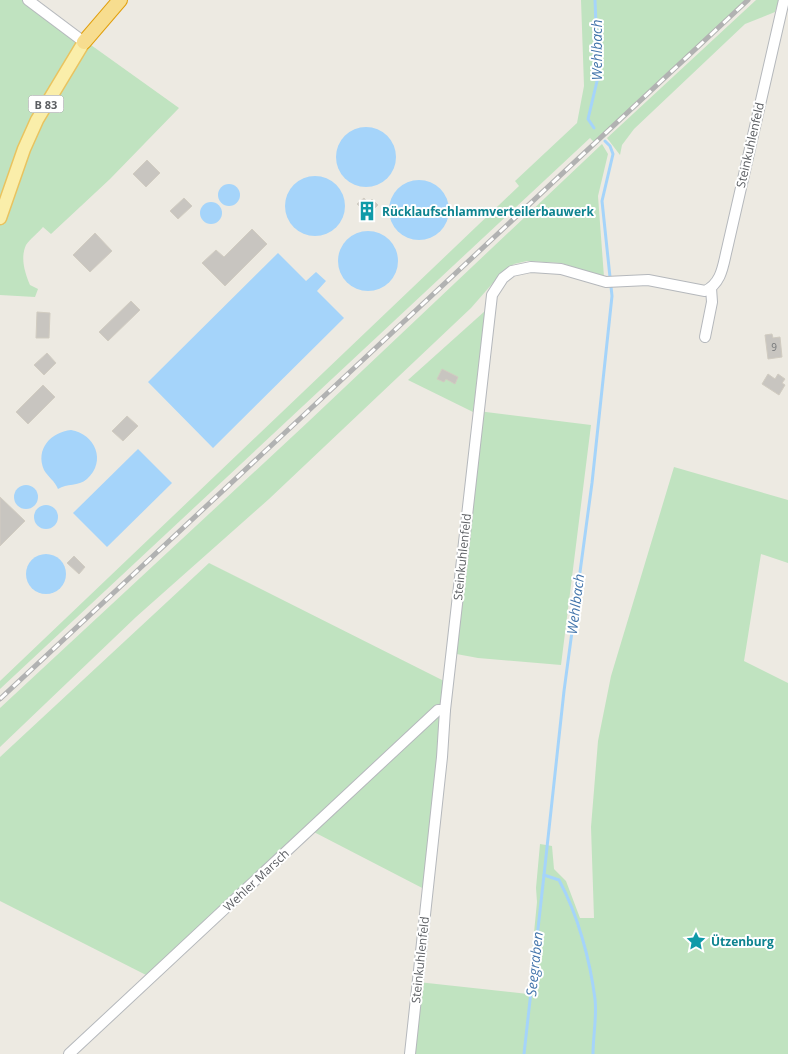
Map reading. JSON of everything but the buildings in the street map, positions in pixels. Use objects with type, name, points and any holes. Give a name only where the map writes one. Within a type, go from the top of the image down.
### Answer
[{"type":"highway","name":"B 83","points":[[84,42],[120,0]]},
{"type":"main road","name":"B 83","points":[[0,218],[24,149],[38,120],[84,42]]},
{"type":"street","points":[[28,0],[84,42]]},
{"type":"street","name":"Steinkuhlenfeld","points":[[410,1054],[442,757],[445,710],[492,295],[502,278],[512,271],[531,267],[561,269],[611,282],[648,280],[705,291],[716,284],[720,275],[784,0]]},
{"type":"street","name":"Steinkuhlenfeld","points":[[705,337],[712,302],[711,288]]},
{"type":"street","name":"Wehler Marsch","points":[[68,1054],[438,710],[445,710]]},
{"type":"green space","points":[[0,0],[28,0],[179,108],[110,179],[51,234],[43,227],[26,245],[23,255],[24,265],[30,285],[38,289],[35,297],[0,295]]},
{"type":"green space","points":[[581,0],[748,0],[595,143],[590,138],[0,689],[0,681],[519,186],[515,181],[577,123],[584,86]]},
{"type":"green space","points":[[756,0],[779,0],[775,12],[745,24],[634,129],[622,145],[620,155],[607,138]]},
{"type":"green space","points":[[602,144],[608,154],[598,196],[604,277],[561,263],[527,261],[514,264],[499,276],[471,308],[269,499],[136,617],[0,747],[0,708],[308,422]]},
{"type":"green space","points":[[485,311],[473,412],[408,380]]},
{"type":"green space","points":[[478,411],[591,425],[561,665],[478,658],[451,653]]},
{"type":"green space","points":[[674,467],[788,500],[788,563],[761,554],[744,661],[788,683],[788,1054],[410,1054],[418,982],[528,994],[537,902],[536,888],[540,844],[552,846],[554,869],[566,881],[580,918],[594,918],[591,827],[598,741],[611,676]]},
{"type":"green space","points":[[209,563],[448,683],[428,891],[310,830],[150,977],[0,901],[0,757]]},
{"type":"water","points":[[360,127],[372,127],[383,132],[391,140],[396,151],[394,169],[383,182],[372,187],[360,187],[349,182],[341,174],[336,163],[336,151],[341,140],[349,132]]},
{"type":"water","points":[[309,176],[321,176],[332,181],[340,189],[345,200],[343,218],[332,231],[321,236],[309,236],[298,231],[290,223],[285,212],[285,200],[290,189],[298,181]]},
{"type":"water","points":[[413,180],[425,180],[436,185],[444,193],[449,204],[447,222],[436,235],[425,240],[413,240],[402,235],[394,227],[389,216],[389,204],[394,193],[402,185]]},
{"type":"water","points":[[229,184],[237,187],[240,195],[237,203],[229,206],[221,203],[218,195],[221,187]]},
{"type":"water","points":[[211,202],[219,205],[222,213],[219,221],[211,224],[203,221],[200,213],[203,205]]},
{"type":"water","points":[[362,231],[374,231],[385,236],[393,244],[398,255],[396,273],[385,286],[374,291],[362,291],[351,286],[343,278],[338,267],[338,255],[343,244],[351,236]]},
{"type":"water","points":[[278,253],[306,281],[316,272],[326,281],[317,291],[344,318],[213,448],[148,382]]},
{"type":"water","points":[[71,430],[86,437],[92,443],[97,457],[96,464],[93,472],[84,481],[58,489],[44,470],[42,462],[43,449],[51,438],[64,431]]},
{"type":"water","points":[[138,449],[172,483],[107,547],[73,513]]},
{"type":"water","points":[[26,485],[31,486],[37,492],[37,502],[31,508],[26,509],[21,508],[15,502],[14,497],[15,492],[21,486]]},
{"type":"water","points":[[46,505],[51,506],[57,512],[57,522],[51,528],[46,529],[41,528],[35,522],[34,517],[35,512],[41,506]]},
{"type":"water","points":[[46,554],[60,560],[66,574],[60,588],[46,594],[32,588],[26,574],[32,560]]},
{"type":"waterway","name":"Wehlbach","points":[[594,128],[588,119],[598,77],[595,0]]},
{"type":"waterway","name":"Wehlbach","points":[[593,1054],[596,1013],[595,999],[582,938],[572,908],[559,880],[544,875],[564,691],[592,483],[612,296],[602,201],[613,154],[610,146],[605,141]]},
{"type":"waterway","name":"Seegraben","points":[[524,1054],[544,875]]},
{"type":"railway","points":[[0,699],[748,0]]},
{"type":"place","name":"Rücklaufschlammverteilerbauwerk","points":[[367,211]]},
{"type":"place","name":"Ützenburg","points":[[696,941]]}]
